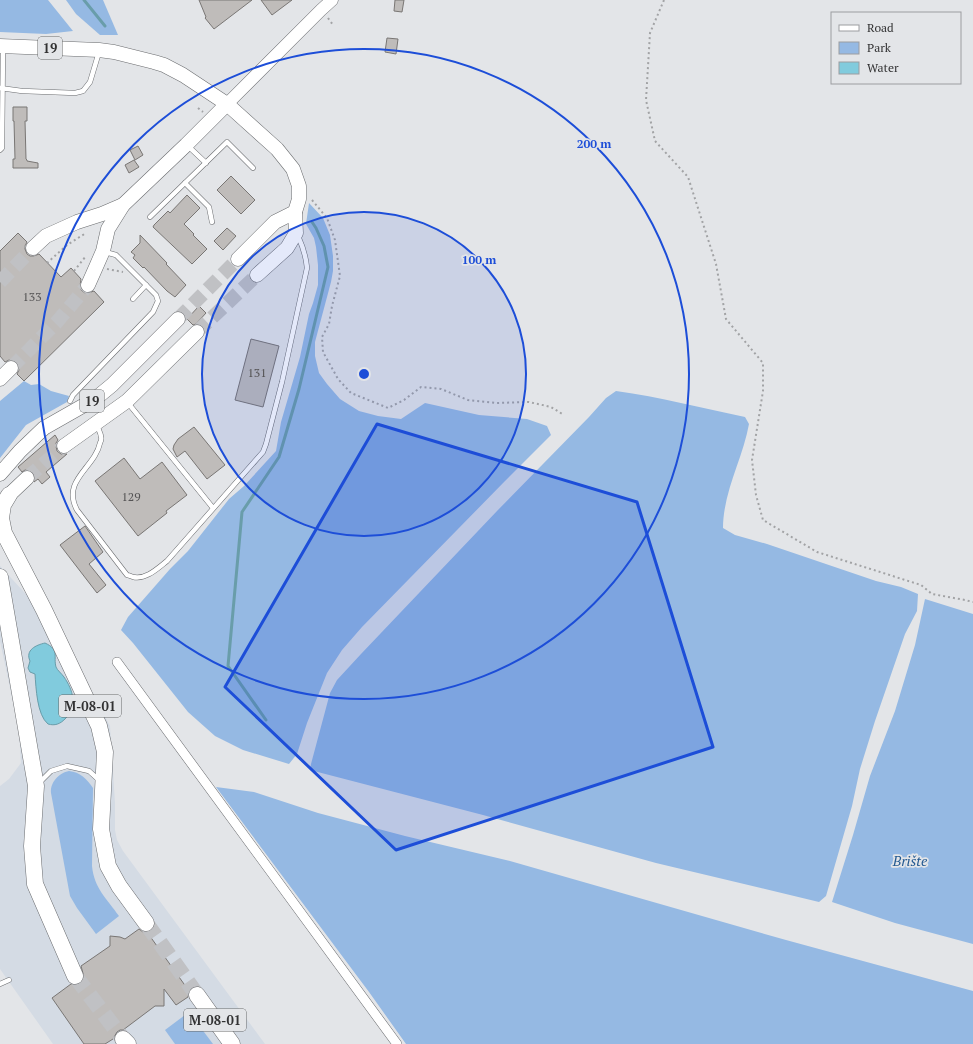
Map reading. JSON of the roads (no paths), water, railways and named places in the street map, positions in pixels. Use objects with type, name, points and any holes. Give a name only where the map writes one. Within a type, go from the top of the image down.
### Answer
[{"type":"highway","name":"М-08-01","points":[[8,495],[3,505],[2,518],[4,533],[44,610],[100,726],[105,752],[101,829],[108,866],[119,886],[146,923]]},
{"type":"highway","points":[[0,577],[36,786],[32,846],[35,884],[75,976]]},
{"type":"highway","name":"М-08-01","points":[[197,995],[232,1044]]},
{"type":"main road","name":"19","points":[[1,46],[99,50],[114,52],[164,65],[202,87],[226,104],[277,149],[293,169],[298,199],[296,233]]},
{"type":"main road","points":[[88,285],[103,251],[108,229],[123,205],[186,145],[226,104]]},
{"type":"main road","points":[[238,259],[298,199]]},
{"type":"main road","points":[[33,248],[46,236],[77,222],[123,205]]},
{"type":"main road","points":[[257,275],[287,248],[296,233]]},
{"type":"main road","name":"19","points":[[0,474],[20,451],[44,428],[94,399],[112,385],[178,319]]},
{"type":"main road","name":"19","points":[[64,446],[127,401],[198,332]]},
{"type":"main road","points":[[0,379],[11,368]]},
{"type":"main road","points":[[8,495],[27,478]]},
{"type":"street","points":[[226,104],[332,0]]},
{"type":"street","points":[[117,662],[397,1044]]},
{"type":"lane","points":[[0,150],[2,148],[1,46]]},
{"type":"lane","points":[[1,88],[22,91],[75,93],[83,91],[90,82],[99,50]]},
{"type":"lane","points":[[150,217],[227,142],[253,168]]},
{"type":"lane","points":[[186,145],[206,163]]},
{"type":"lane","points":[[186,183],[209,207],[212,222]]},
{"type":"lane","points":[[96,424],[102,438],[99,449],[74,484],[72,497],[74,504],[77,510],[127,574],[133,578],[143,577],[157,569],[167,560],[263,452],[282,382],[307,268],[304,250],[296,233]]},
{"type":"lane","points":[[70,401],[73,395],[153,312],[158,301],[156,295],[116,255],[103,251]]},
{"type":"lane","points":[[133,299],[146,285]]},
{"type":"lane","points":[[127,401],[213,508]]},
{"type":"lane","points":[[36,786],[51,771],[67,766],[89,771],[103,784]]},
{"type":"lane","points":[[0,984],[9,980]]},
{"type":"water","points":[[45,643],[53,648],[56,667],[70,687],[73,698],[72,709],[69,714],[63,721],[55,725],[48,724],[41,714],[35,674],[30,672],[28,668],[30,651],[38,645]]},
{"type":"waterway","points":[[84,0],[105,26]]},
{"type":"waterway","points":[[266,720],[228,666],[242,512],[279,457],[299,389],[328,267],[324,246],[312,222]]},
{"type":"tunnel","points":[[0,282],[33,248]]},
{"type":"tunnel","points":[[178,319],[238,259]]},
{"type":"tunnel","points":[[197,332],[257,275]]},
{"type":"tunnel","points":[[11,368],[56,323],[88,285]]},
{"type":"tunnel","points":[[27,478],[64,446]]},
{"type":"tunnel","points":[[146,923],[197,995]]},
{"type":"tunnel","points":[[75,976],[123,1039]]},
{"type":"park label","name":"Brište","points":[[910,861]]}]
